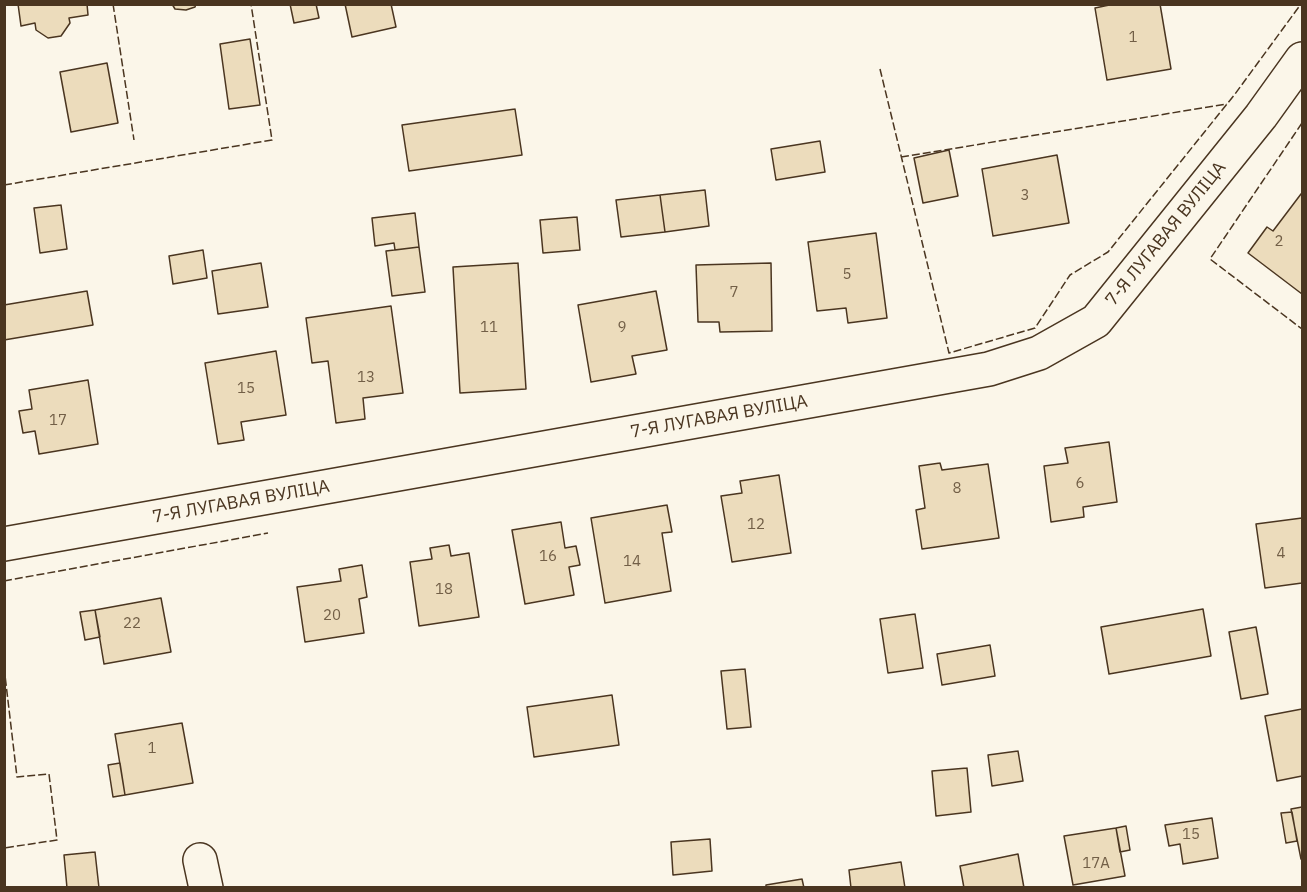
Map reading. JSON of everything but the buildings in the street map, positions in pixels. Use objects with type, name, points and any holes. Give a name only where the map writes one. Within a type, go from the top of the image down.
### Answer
[{"type":"street","name":"7-Я ЛУГАВАЯ ВУЛІЦА","points":[[4,544],[989,369],[1039,353],[1096,321],[1261,116],[1302,59]]},
{"type":"fence","points":[[113,4],[134,140]]},
{"type":"fence","points":[[4,185],[272,140],[251,4]]},
{"type":"fence","points":[[880,69],[949,353],[1035,328],[1070,275],[1108,252],[1235,94],[1301,4]]},
{"type":"fence","points":[[901,157],[1227,104]]},
{"type":"fence","points":[[1302,123],[1210,259],[1302,329]]},
{"type":"fence","points":[[4,581],[268,533]]},
{"type":"fence","points":[[4,667],[17,777],[49,774],[57,840],[4,848]]}]
